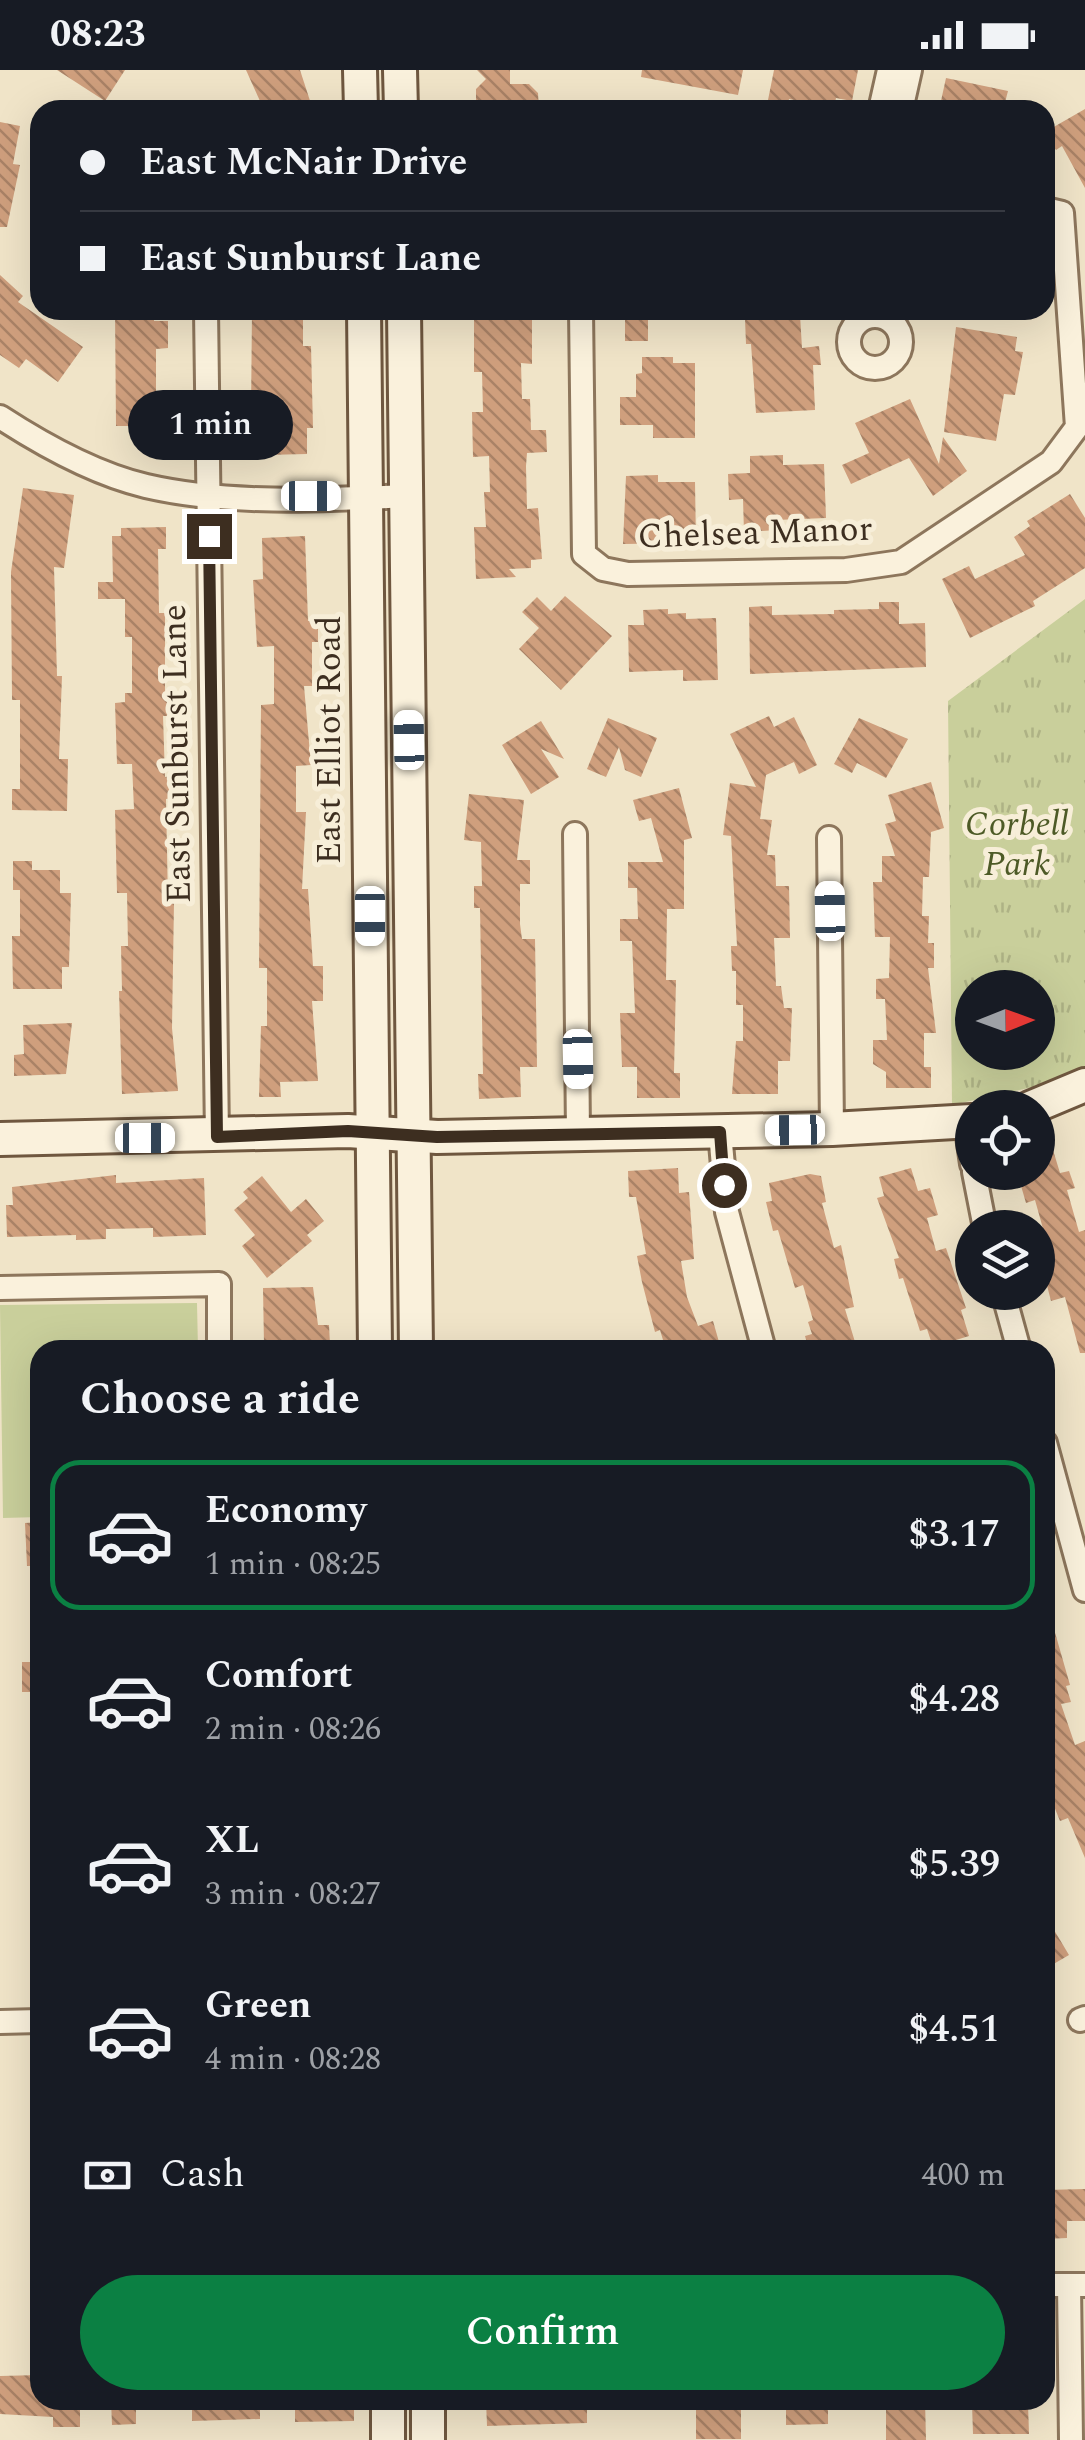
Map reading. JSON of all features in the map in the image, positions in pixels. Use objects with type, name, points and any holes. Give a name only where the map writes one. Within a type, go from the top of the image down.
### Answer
[{"type":"main road","points":[[360,70],[361,100]]},
{"type":"main road","points":[[400,70],[401,100]]},
{"type":"main road","name":"East Elliot Road","points":[[364,320],[375,1340]]},
{"type":"main road","points":[[404,320],[416,1340]]},
{"type":"main road","points":[[1055,1098],[1085,1086]]},
{"type":"main road","points":[[0,1139],[720,1132],[955,1123]]},
{"type":"main road","points":[[388,2410],[388,2440]]},
{"type":"main road","points":[[428,2410],[428,2440]]},
{"type":"street","points":[[892,95],[910,70]]},
{"type":"street","name":"Chelsea Manor","points":[[581,320],[584,554],[603,570],[628,574],[846,570],[901,562],[1050,462],[1078,427],[1062,213],[1055,211]]},
{"type":"street","name":"East Sunburst Lane","points":[[206,320],[217,1137]]},
{"type":"street","points":[[1,421],[84,464],[144,486],[208,496],[406,496]]},
{"type":"street","points":[[575,834],[578,1134]]},
{"type":"street","points":[[829,838],[832,1129]]},
{"type":"street","points":[[720,1132],[726,1212],[761,1340]]},
{"type":"street","points":[[0,1288],[219,1284],[219,1340]]},
{"type":"street","points":[[1008,1310],[1016,1340]]},
{"type":"street","points":[[1055,1480],[1085,1590]]},
{"type":"street","points":[[0,2022],[30,2021]]},
{"type":"street","points":[[1072,2440],[1077,2285]]},
{"type":"green space","name":"Corbell Park","points":[[1085,599],[1085,1067],[1020,1090],[955,1090],[952,1105],[948,701]]},
{"type":"green space","points":[[197,1303],[198,1340],[30,1340],[30,1517],[3,1518],[0,1305]]},
{"type":"building","points":[[57,70],[125,70],[103,100]]},
{"type":"building","points":[[246,70],[300,70],[310,100],[260,100]]},
{"type":"building","points":[[477,70],[510,70],[510,84],[529,84],[538,93],[538,100],[476,100],[476,89],[486,79]]},
{"type":"building","points":[[642,70],[743,70],[738,95],[641,77]]},
{"type":"building","points":[[774,70],[858,70],[852,100],[768,100]]},
{"type":"building","points":[[946,78],[1008,91],[1006,100],[941,100]]},
{"type":"building","points":[[1085,109],[1085,188],[1062,146],[1055,148],[1055,126]]},
{"type":"building","points":[[0,122],[20,126],[13,164],[20,165],[7,227],[0,227]]},
{"type":"building","points":[[0,275],[23,296],[18,302],[30,310],[30,320],[44,320],[83,347],[58,382],[26,359],[19,368],[0,355]]},
{"type":"building","points":[[115,320],[168,321],[168,348],[156,349],[156,404],[166,404],[166,426],[116,426]]},
{"type":"building","points":[[252,320],[303,320],[303,346],[311,346],[313,428],[307,428],[307,454],[265,455],[264,413],[251,413]]},
{"type":"building","points":[[474,320],[532,320],[532,364],[521,363],[522,399],[530,399],[531,430],[546,430],[547,452],[527,453],[526,466],[527,509],[538,508],[542,559],[531,560],[531,568],[509,569],[516,577],[476,579],[474,527],[486,527],[484,492],[490,492],[489,456],[473,457],[472,412],[483,412],[482,372],[474,372]]},
{"type":"building","points":[[625,320],[648,320],[648,341],[625,341]]},
{"type":"building","points":[[745,320],[800,320],[802,348],[819,346],[821,365],[813,365],[815,410],[756,413],[751,344],[746,344]]},
{"type":"building","points":[[956,327],[1017,337],[1015,351],[1023,352],[1015,395],[1004,394],[996,441],[944,432]]},
{"type":"building","points":[[642,357],[673,357],[673,363],[695,363],[695,438],[653,438],[653,425],[620,425],[620,397],[636,397],[636,374],[642,373]]},
{"type":"building","points":[[910,399],[939,464],[943,437],[967,471],[933,496],[909,458],[851,484],[842,465],[869,453],[855,423]]},
{"type":"building","points":[[783,455],[783,465],[824,464],[826,518],[776,520],[777,530],[744,532],[743,499],[729,500],[728,474],[750,473],[750,456]]},
{"type":"building","points":[[658,475],[658,482],[695,482],[696,543],[623,544],[626,476]]},
{"type":"building","points":[[23,488],[74,495],[64,568],[54,567],[57,676],[62,676],[59,759],[68,759],[67,811],[12,810],[12,789],[20,789],[20,700],[12,700],[11,572]]},
{"type":"building","points":[[1070,494],[1085,518],[1085,568],[1033,601],[1035,606],[970,638],[942,579],[969,566],[975,579],[1025,555],[1014,537],[1030,526],[1027,521]]},
{"type":"building","points":[[166,527],[166,549],[158,549],[159,613],[165,613],[165,692],[171,692],[172,716],[163,716],[165,777],[172,776],[173,798],[166,799],[168,902],[174,902],[172,1028],[178,1091],[122,1094],[119,991],[121,946],[128,946],[127,893],[117,893],[115,810],[134,809],[132,764],[117,764],[115,703],[125,702],[125,693],[132,693],[132,637],[125,637],[125,599],[98,599],[98,582],[113,582],[112,536],[121,536],[121,528]]},
{"type":"building","points":[[305,536],[308,621],[318,621],[318,642],[312,642],[312,686],[304,686],[311,765],[296,766],[296,812],[306,812],[302,889],[308,889],[313,966],[323,966],[323,1001],[312,1001],[318,1081],[280,1082],[281,1097],[259,1097],[261,1026],[267,1026],[267,968],[259,968],[261,705],[274,704],[274,646],[257,647],[253,580],[263,579],[262,538]]},
{"type":"building","points":[[565,596],[612,636],[561,690],[519,649],[539,628],[522,612],[537,597],[551,611]]},
{"type":"building","points":[[879,602],[899,602],[899,624],[925,623],[926,667],[750,674],[749,607],[772,606],[772,615],[834,614],[834,610],[879,609]]},
{"type":"building","points":[[668,609],[668,614],[686,613],[686,619],[716,618],[718,680],[683,681],[683,670],[629,672],[628,625],[644,625],[643,610]]},
{"type":"building","points":[[769,716],[774,727],[794,717],[817,765],[799,774],[794,762],[766,775],[760,819],[772,820],[767,855],[775,855],[776,886],[789,886],[790,938],[774,938],[776,986],[781,986],[784,1008],[792,1008],[790,1061],[778,1061],[778,1094],[732,1094],[736,1041],[743,1041],[743,1005],[736,1005],[736,971],[732,971],[731,946],[737,946],[731,836],[723,835],[730,783],[756,787],[730,734]]},
{"type":"building","points":[[608,718],[657,738],[641,777],[625,770],[619,747],[606,777],[587,769]]},
{"type":"building","points":[[859,718],[908,739],[886,778],[857,763],[852,773],[834,764]]},
{"type":"building","points":[[541,721],[564,759],[541,749],[559,777],[531,794],[502,745]]},
{"type":"building","points":[[931,782],[944,828],[931,832],[929,877],[923,877],[922,916],[929,916],[928,943],[934,943],[934,968],[928,968],[936,1033],[924,1033],[924,1067],[931,1067],[931,1088],[886,1088],[886,1072],[873,1064],[873,1040],[887,1040],[885,999],[876,999],[876,979],[889,978],[890,937],[875,937],[873,882],[882,882],[882,856],[895,856],[885,824],[896,821],[888,795]]},
{"type":"building","points":[[679,788],[692,838],[684,840],[684,909],[667,909],[666,980],[676,980],[674,1073],[680,1073],[680,1098],[637,1098],[637,1067],[622,1067],[620,1013],[635,1013],[632,941],[620,941],[620,919],[638,919],[637,888],[628,888],[628,862],[663,862],[651,818],[639,821],[633,800]]},
{"type":"building","points":[[469,794],[524,800],[517,860],[530,860],[530,884],[520,884],[520,924],[522,939],[535,939],[537,1067],[520,1067],[521,1097],[479,1099],[478,1074],[483,1074],[480,908],[474,908],[474,886],[482,886],[481,842],[464,840]]},
{"type":"building","points":[[13,861],[32,861],[32,870],[60,870],[60,893],[71,893],[69,967],[62,967],[62,989],[13,989],[12,936],[20,936],[20,890],[13,890]]},
{"type":"building","points":[[72,1023],[66,1074],[14,1076],[14,1055],[24,1054],[23,1025]]},
{"type":"building","points":[[1055,1157],[1060,1173],[1069,1171],[1075,1188],[1067,1190],[1079,1232],[1085,1230],[1085,1353],[1080,1353],[1065,1297],[1055,1300],[1055,1210],[1038,1210],[1035,1200],[1026,1203],[1022,1190],[1055,1190]]},
{"type":"building","points":[[678,1168],[679,1193],[689,1192],[694,1259],[681,1261],[687,1297],[698,1326],[713,1321],[718,1340],[663,1340],[660,1330],[655,1332],[637,1256],[646,1254],[636,1197],[629,1197],[628,1171]]},
{"type":"building","points":[[911,1168],[918,1191],[930,1188],[938,1215],[927,1218],[936,1251],[946,1248],[955,1275],[955,1310],[961,1310],[969,1336],[931,1340],[927,1329],[920,1331],[903,1278],[899,1279],[894,1259],[899,1258],[877,1198],[884,1196],[879,1177]]},
{"type":"building","points":[[810,1174],[821,1176],[826,1202],[822,1203],[834,1248],[841,1245],[854,1307],[845,1309],[854,1340],[806,1340],[805,1336],[812,1334],[808,1322],[813,1320],[803,1285],[795,1288],[778,1230],[773,1231],[766,1202],[772,1201],[769,1183]]},
{"type":"building","points":[[116,1175],[116,1183],[204,1178],[206,1235],[153,1237],[153,1228],[106,1229],[106,1239],[76,1240],[76,1235],[7,1237],[6,1205],[13,1205],[12,1187]]},
{"type":"building","points":[[262,1176],[291,1212],[306,1199],[324,1221],[307,1235],[312,1241],[267,1278],[242,1246],[255,1235],[234,1210],[248,1198],[243,1192]]},
{"type":"building","points":[[313,1287],[318,1325],[329,1325],[330,1340],[264,1340],[263,1288]]},
{"type":"building","points":[[25,1523],[30,1523],[30,1566],[27,1566]]},
{"type":"building","points":[[1055,1632],[1070,1685],[1066,1686],[1071,1702],[1061,1704],[1075,1745],[1085,1741],[1085,1858],[1068,1818],[1060,1821],[1055,1809]]},
{"type":"building","points":[[22,1662],[30,1662],[30,1692],[22,1692]]},
{"type":"building","points":[[1055,1932],[1069,1955],[1055,1963]]},
{"type":"building","points":[[1085,2189],[1085,2221],[1067,2221],[1067,2238],[1055,2239],[1055,2190]]},
{"type":"building","points":[[30,2375],[30,2410],[80,2410],[80,2427],[53,2427],[53,2417],[0,2414],[0,2376]]},
{"type":"building","points":[[111,2410],[136,2410],[136,2424],[112,2425]]},
{"type":"building","points":[[192,2410],[260,2410],[260,2419],[192,2421]]},
{"type":"building","points":[[295,2410],[354,2410],[354,2421],[295,2422]]},
{"type":"building","points":[[486,2410],[587,2410],[587,2423],[487,2426]]},
{"type":"building","points":[[696,2410],[741,2410],[741,2439],[696,2439]]},
{"type":"building","points":[[786,2410],[828,2410],[828,2424],[786,2425]]},
{"type":"building","points":[[886,2410],[925,2410],[926,2440],[886,2440]]},
{"type":"building","points":[[972,2410],[1028,2410],[1029,2434],[973,2434]]},
{"type":"route","points":[[209,536],[217,1137],[348,1131],[437,1137],[720,1132],[724,1185]]}]
